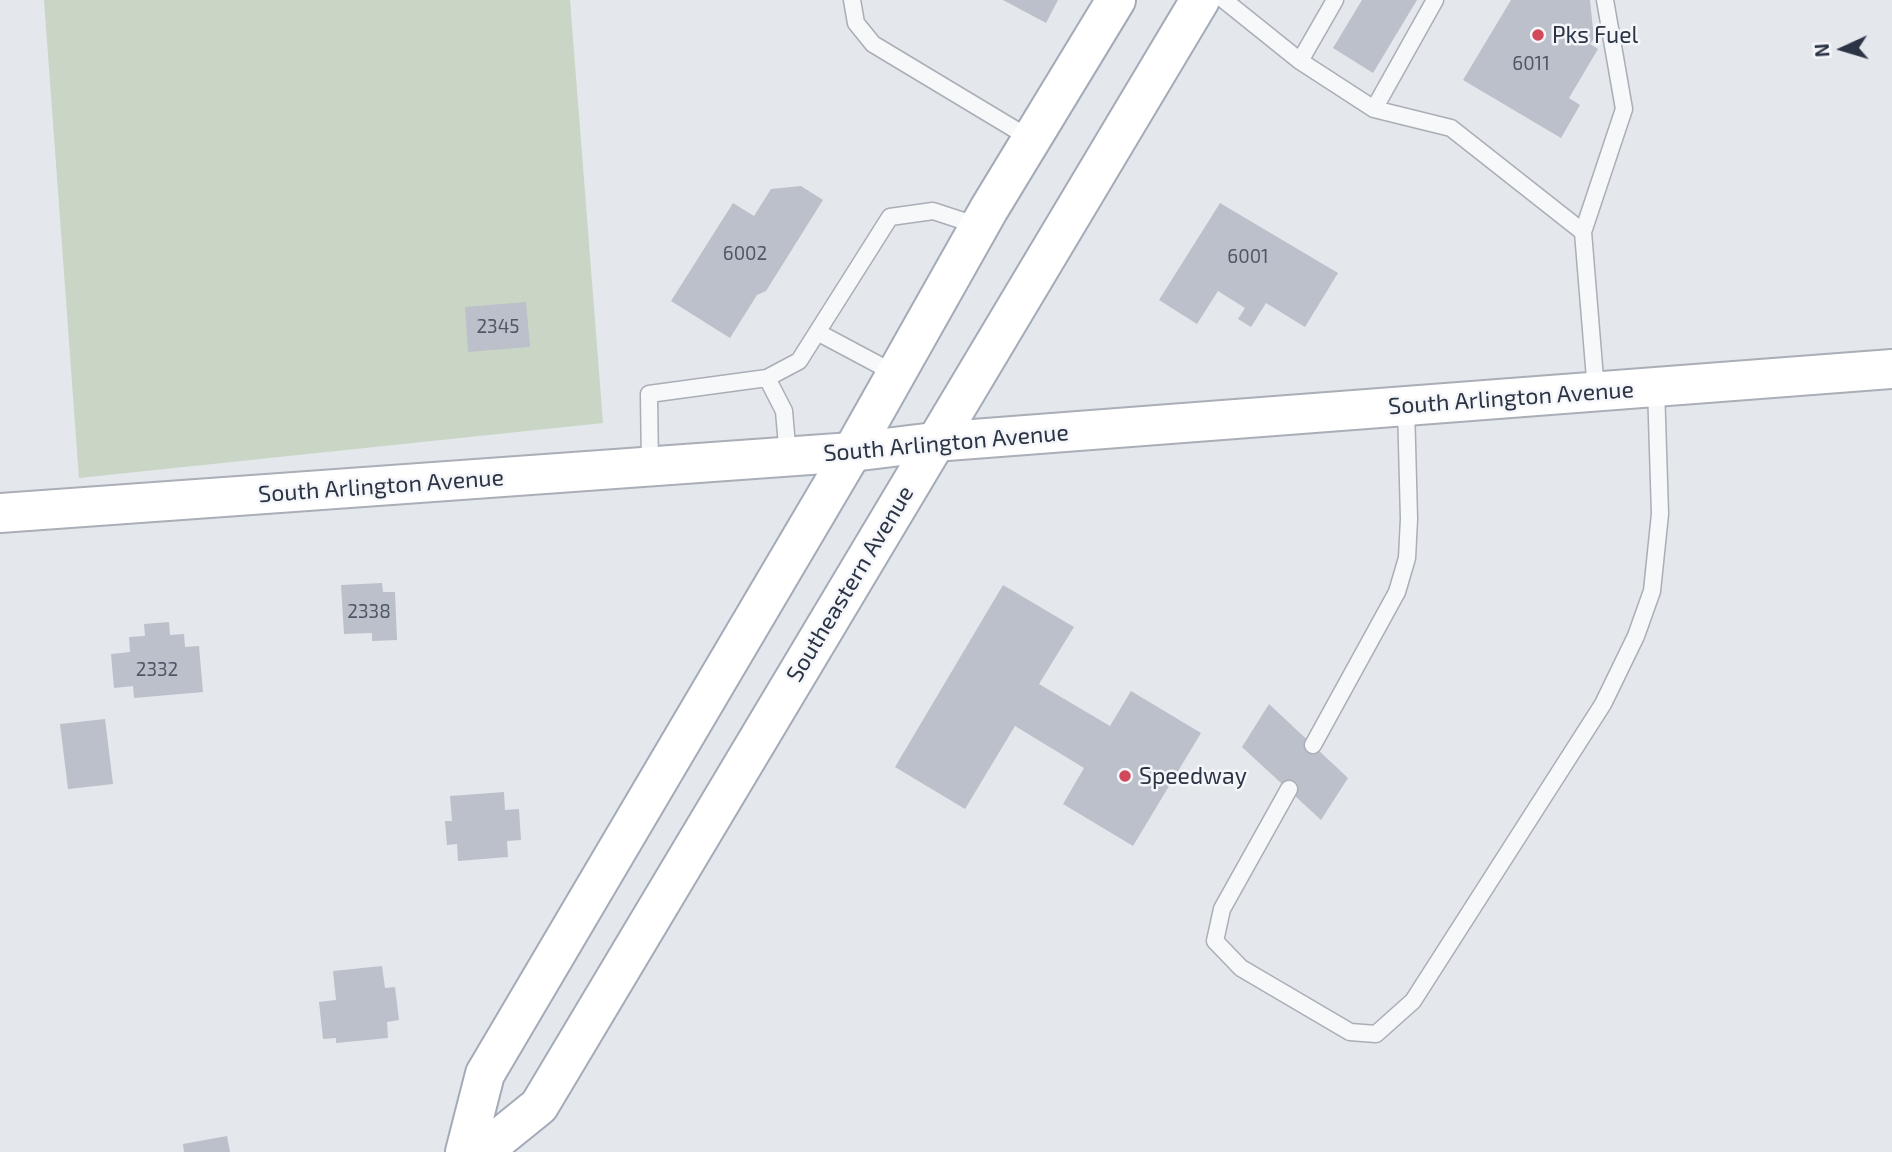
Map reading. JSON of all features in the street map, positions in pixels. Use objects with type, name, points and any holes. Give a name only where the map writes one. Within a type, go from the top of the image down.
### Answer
[{"type":"main road","points":[[465,1152],[485,1074],[852,452],[979,226],[1116,0]]},
{"type":"main road","name":"Southeastern Avenue","points":[[482,1152],[540,1106],[1200,0]]},
{"type":"main road","name":"South Arlington Avenue","points":[[0,513],[788,457],[934,442],[1892,369]]},
{"type":"lane","points":[[852,0],[856,23],[873,44],[1031,139]]},
{"type":"lane","points":[[1224,0],[1300,61],[1374,109],[1451,128],[1583,232]]},
{"type":"lane","points":[[1300,61],[1335,0]]},
{"type":"lane","points":[[1374,109],[1435,0]]},
{"type":"lane","points":[[1596,392],[1583,232],[1624,109],[1605,0]]},
{"type":"lane","points":[[650,467],[649,394],[767,378],[799,361],[890,217],[933,211],[979,226]]},
{"type":"lane","points":[[819,333],[896,374]]},
{"type":"lane","points":[[767,378],[784,411],[788,457]]},
{"type":"lane","points":[[1289,789],[1222,909],[1215,942],[1241,968],[1350,1032],[1376,1034],[1413,1001],[1603,704],[1636,636],[1652,591],[1660,514],[1656,387]]},
{"type":"lane","points":[[1312,745],[1397,592],[1406,558],[1409,519],[1406,406]]},
{"type":"green space","points":[[44,0],[570,0],[603,423],[79,478]]},
{"type":"building","points":[[1003,0],[1058,0],[1046,23]]},
{"type":"building","points":[[1362,0],[1417,0],[1373,73],[1333,48]]},
{"type":"building","points":[[1511,0],[1590,0],[1594,39],[1590,44],[1598,49],[1569,98],[1580,105],[1561,138],[1463,80]]},
{"type":"building","points":[[801,186],[823,200],[766,291],[757,295],[730,338],[671,301],[733,203],[754,216],[771,189]]},
{"type":"building","points":[[1220,203],[1338,273],[1305,327],[1266,303],[1251,327],[1238,319],[1245,308],[1218,291],[1197,324],[1159,300]]},
{"type":"building","points":[[526,302],[530,347],[468,352],[465,307]]},
{"type":"building","points":[[382,583],[383,592],[395,592],[397,640],[372,641],[372,633],[344,634],[341,585]]},
{"type":"building","points":[[1003,585],[1074,627],[1039,684],[1110,726],[1131,691],[1201,733],[1133,846],[1063,804],[1084,768],[1015,726],[965,809],[895,767]]},
{"type":"building","points":[[169,622],[170,635],[184,634],[185,647],[199,646],[203,692],[134,698],[133,686],[114,688],[111,654],[130,652],[129,637],[145,636],[144,624]]},
{"type":"building","points":[[1269,704],[1348,778],[1321,820],[1242,747]]},
{"type":"building","points":[[105,719],[113,784],[68,789],[60,724]]},
{"type":"building","points":[[504,792],[505,810],[519,809],[521,840],[507,841],[508,857],[458,861],[457,844],[447,845],[445,821],[452,821],[450,796]]},
{"type":"building","points":[[382,966],[385,988],[395,987],[399,1020],[387,1022],[388,1038],[336,1043],[336,1038],[323,1039],[319,1002],[336,1000],[333,971]]},
{"type":"building","points":[[227,1136],[230,1152],[184,1152],[183,1144]]},
{"type":"place","name":"Pks Fuel","points":[[1538,35]]},
{"type":"place","name":"Speedway","points":[[1125,776]]}]
